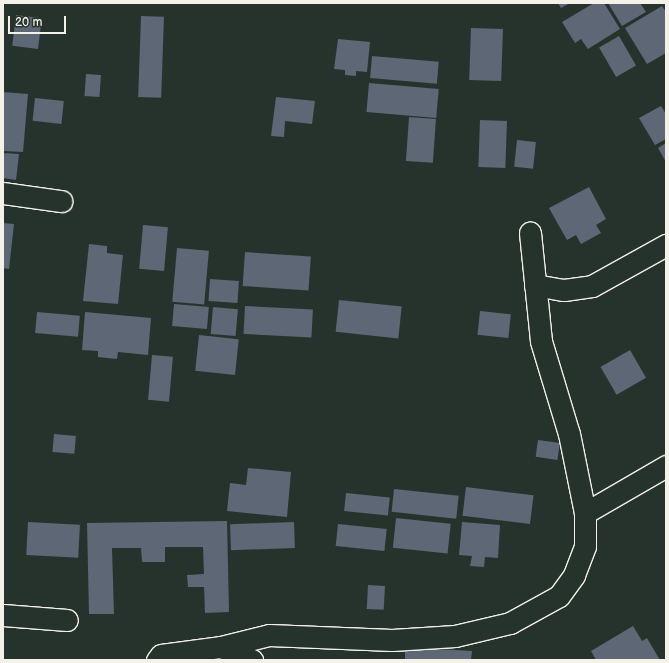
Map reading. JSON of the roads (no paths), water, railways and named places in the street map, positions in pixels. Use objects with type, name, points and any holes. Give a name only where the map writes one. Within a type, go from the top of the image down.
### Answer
[{"type":"street","points":[[3,193],[61,201]]},
{"type":"street","points":[[157,660],[161,655],[221,647],[269,635],[392,640],[455,636],[510,623],[559,596],[574,575],[585,546],[585,513],[569,434],[541,341],[530,233]]},
{"type":"street","points":[[536,286],[564,290],[592,286],[666,245]]},
{"type":"street","points":[[585,513],[666,466]]},
{"type":"street","points":[[3,615],[68,620]]},
{"type":"street","points":[[221,647],[252,660]]}]
